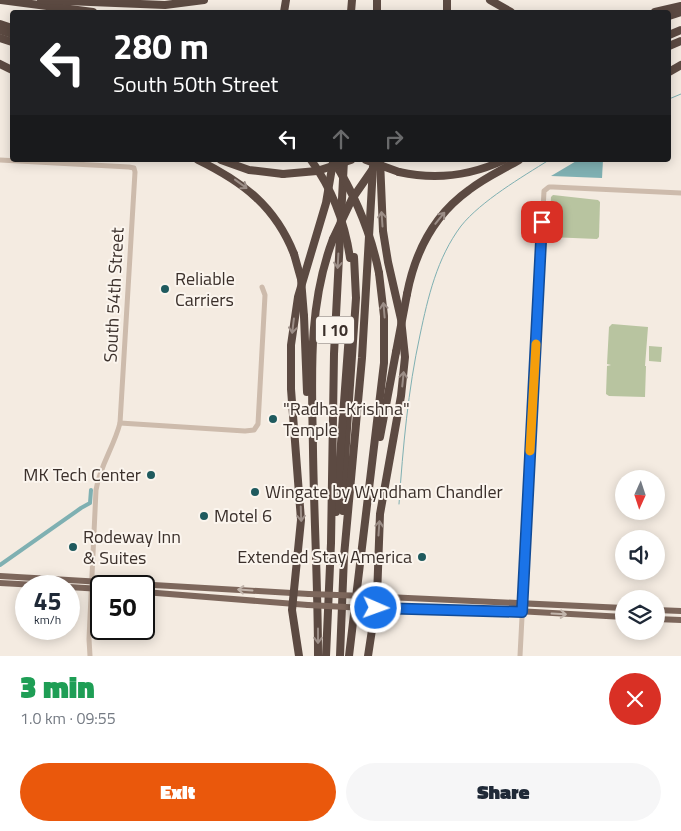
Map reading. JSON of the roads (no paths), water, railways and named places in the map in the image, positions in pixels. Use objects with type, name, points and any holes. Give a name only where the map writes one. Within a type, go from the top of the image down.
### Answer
[{"type":"highway","points":[[0,0],[78,10]]},
{"type":"highway","points":[[41,0],[165,5],[204,0]]},
{"type":"highway","points":[[490,0],[508,10]]},
{"type":"highway","points":[[664,10],[681,6]]},
{"type":"highway","points":[[202,162],[231,177],[256,197],[277,221],[294,254],[301,279],[313,476]]},
{"type":"highway","points":[[227,162],[249,170],[283,174],[317,171],[345,162]]},
{"type":"highway","points":[[312,162],[324,179],[346,236],[352,281],[338,501],[331,543]]},
{"type":"highway","points":[[317,162],[328,179],[346,224],[352,249],[356,292],[344,491],[344,556]]},
{"type":"highway","points":[[299,656],[292,604],[301,520],[290,381],[291,336],[298,297],[327,196],[333,162]]},
{"type":"highway","points":[[334,162],[350,188],[372,244],[379,274],[384,316],[385,348],[371,481],[349,656]]},
{"type":"highway","name":"I 10","points":[[326,656],[331,543],[334,354],[344,162]]},
{"type":"highway","points":[[371,162],[398,172],[428,176],[454,176],[479,170],[499,162]]},
{"type":"highway","name":"I 10","points":[[340,656],[344,556],[362,358],[373,162]]},
{"type":"highway","points":[[318,656],[313,476],[312,381],[314,320],[322,274],[333,239],[352,199],[379,162]]},
{"type":"highway","points":[[368,656],[377,597],[380,514],[400,403],[405,357],[402,319],[386,256],[382,231],[380,162]]},
{"type":"highway","points":[[371,481],[407,294],[418,253],[441,215],[468,190],[516,162]]},
{"type":"main road","points":[[0,576],[15,577]]},
{"type":"main road","points":[[0,582],[15,579]]},
{"type":"main road","points":[[0,582],[15,583]]},
{"type":"main road","points":[[155,587],[615,608]]},
{"type":"main road","points":[[155,593],[364,608],[615,617]]},
{"type":"main road","points":[[665,610],[681,611]]},
{"type":"main road","points":[[665,619],[681,620]]},
{"type":"street","name":"South 54th Street","points":[[34,162],[134,168],[136,172],[120,423],[98,476],[95,498],[91,575]]},
{"type":"street","points":[[520,656],[544,191],[553,187],[681,193]]},
{"type":"street","points":[[120,423],[254,430],[258,424],[265,295],[262,288]]},
{"type":"street","name":"South 54th Street","points":[[90,612],[90,656]]},
{"type":"water","points":[[575,162],[603,162],[602,178],[551,176]]},
{"type":"waterway","points":[[671,98],[681,94]]},
{"type":"waterway","points":[[399,504],[404,440],[412,377],[426,306],[434,278],[453,238],[469,217],[502,190],[546,162]]},
{"type":"waterway","points":[[0,565],[90,503],[91,490]]},
{"type":"place","name":"Reliable Carriers","points":[[165,289]]},
{"type":"place","name":"\"Radha-Krishna\" Temple","points":[[273,419]]},
{"type":"place","name":"MK Tech Center","points":[[151,475]]},
{"type":"place","name":"Wingate by Wyndham Chandler","points":[[255,492]]},
{"type":"place","name":"Motel 6","points":[[204,516]]},
{"type":"place","name":"Rodeway Inn & Suites","points":[[73,547]]},
{"type":"place","name":"Extended Stay America","points":[[422,557]]}]
